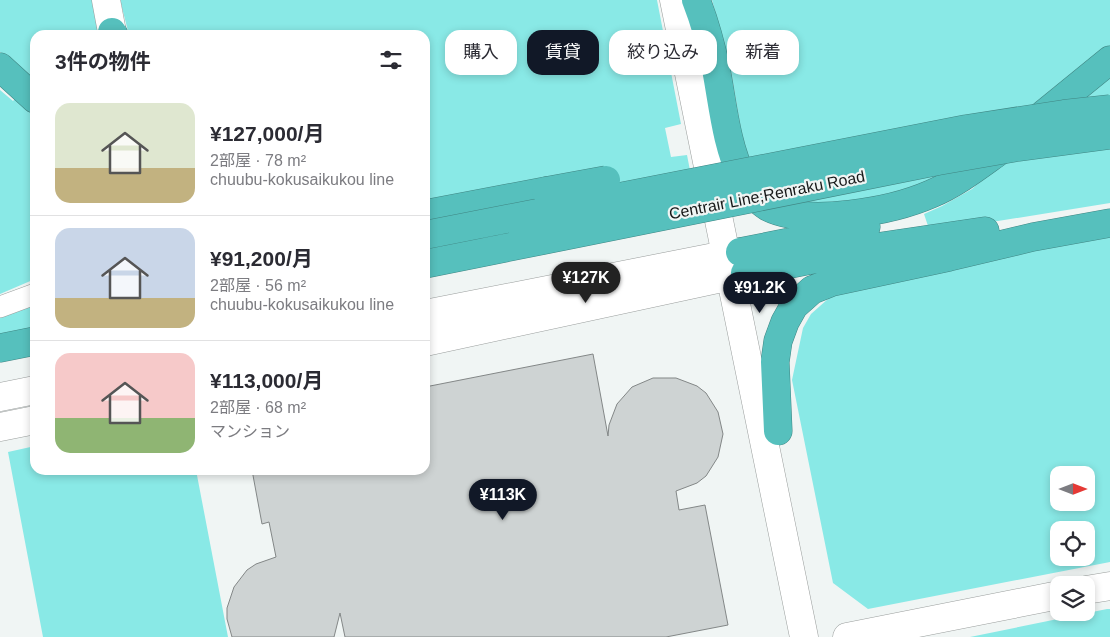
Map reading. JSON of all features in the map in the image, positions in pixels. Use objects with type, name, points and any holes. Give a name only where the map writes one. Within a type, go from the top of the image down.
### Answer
[{"type":"highway","points":[[696,0],[707,29],[732,151],[743,180],[752,193],[767,206],[787,214],[834,215],[880,210],[932,194],[962,177],[998,152],[1110,60]]},
{"type":"highway","points":[[0,67],[30,94]]},
{"type":"highway","name":"Centrair Line;Renraku Road","points":[[430,234],[966,130],[1064,114],[1110,109]]},
{"type":"highway","points":[[430,213],[608,179],[688,168],[862,138],[966,130]]},
{"type":"highway","name":"Centrair Line;Renraku Road","points":[[430,263],[938,161],[1018,147],[1110,135]]},
{"type":"highway","points":[[735,264],[877,225],[911,213],[938,201],[976,176],[998,152]]},
{"type":"highway","points":[[735,264],[870,248],[957,236],[1048,220],[1110,213]]},
{"type":"highway","points":[[778,431],[775,362],[778,341],[785,322],[794,306],[812,290],[832,282],[949,257],[1033,236],[1110,223]]},
{"type":"highway","points":[[0,348],[30,342]]},
{"type":"street","points":[[106,0],[112,30]]},
{"type":"street","points":[[674,0],[735,264],[778,431],[821,637]]},
{"type":"street","points":[[692,0],[735,264],[804,637]]},
{"type":"street","points":[[430,313],[735,264]]},
{"type":"street","points":[[430,341],[735,264]]},
{"type":"street","points":[[0,307],[30,296]]},
{"type":"street","points":[[0,397],[30,391]]},
{"type":"street","points":[[0,427],[30,421]]},
{"type":"street","points":[[1095,588],[1110,586]]},
{"type":"street","points":[[847,637],[1050,597]]},
{"type":"shaded area","points":[[0,0],[96,0],[102,30],[30,30],[30,77],[0,52]]},
{"type":"shaded area","points":[[120,0],[657,0],[663,30],[609,30],[609,75],[672,75],[681,124],[665,128],[671,157],[687,155],[696,201],[430,252],[430,30],[128,30]]},
{"type":"shaded area","points":[[712,0],[1110,0],[1110,203],[930,232],[924,214],[972,189],[1068,102],[1054,87],[1043,100],[989,148],[894,200],[811,207],[747,166],[732,75],[799,75],[799,30],[727,30],[727,56]]},
{"type":"shaded area","points":[[30,83],[30,281],[0,294],[0,90],[13,101]]},
{"type":"shaded area","points":[[1110,232],[1110,562],[1095,565],[1095,521],[1050,521],[1050,566],[1089,566],[868,609],[833,583],[792,380],[803,328],[811,314],[829,298],[846,290]]},
{"type":"shaded area","points":[[30,304],[30,332],[0,338],[0,317]]},
{"type":"shaded area","points":[[30,447],[30,475],[197,475],[228,637],[43,637],[8,452]]},
{"type":"shaded area","points":[[1110,609],[1110,637],[970,637],[1050,621],[1095,621],[1095,611]]},
{"type":"building","points":[[593,354],[608,436],[609,425],[617,404],[632,387],[653,378],[676,378],[697,386],[706,393],[718,412],[723,434],[718,457],[706,476],[697,483],[676,491],[679,510],[705,505],[728,625],[666,637],[345,637],[340,613],[334,637],[232,637],[227,619],[227,608],[234,587],[247,570],[256,564],[276,557],[269,522],[262,524],[253,475],[430,475],[430,386]]}]
